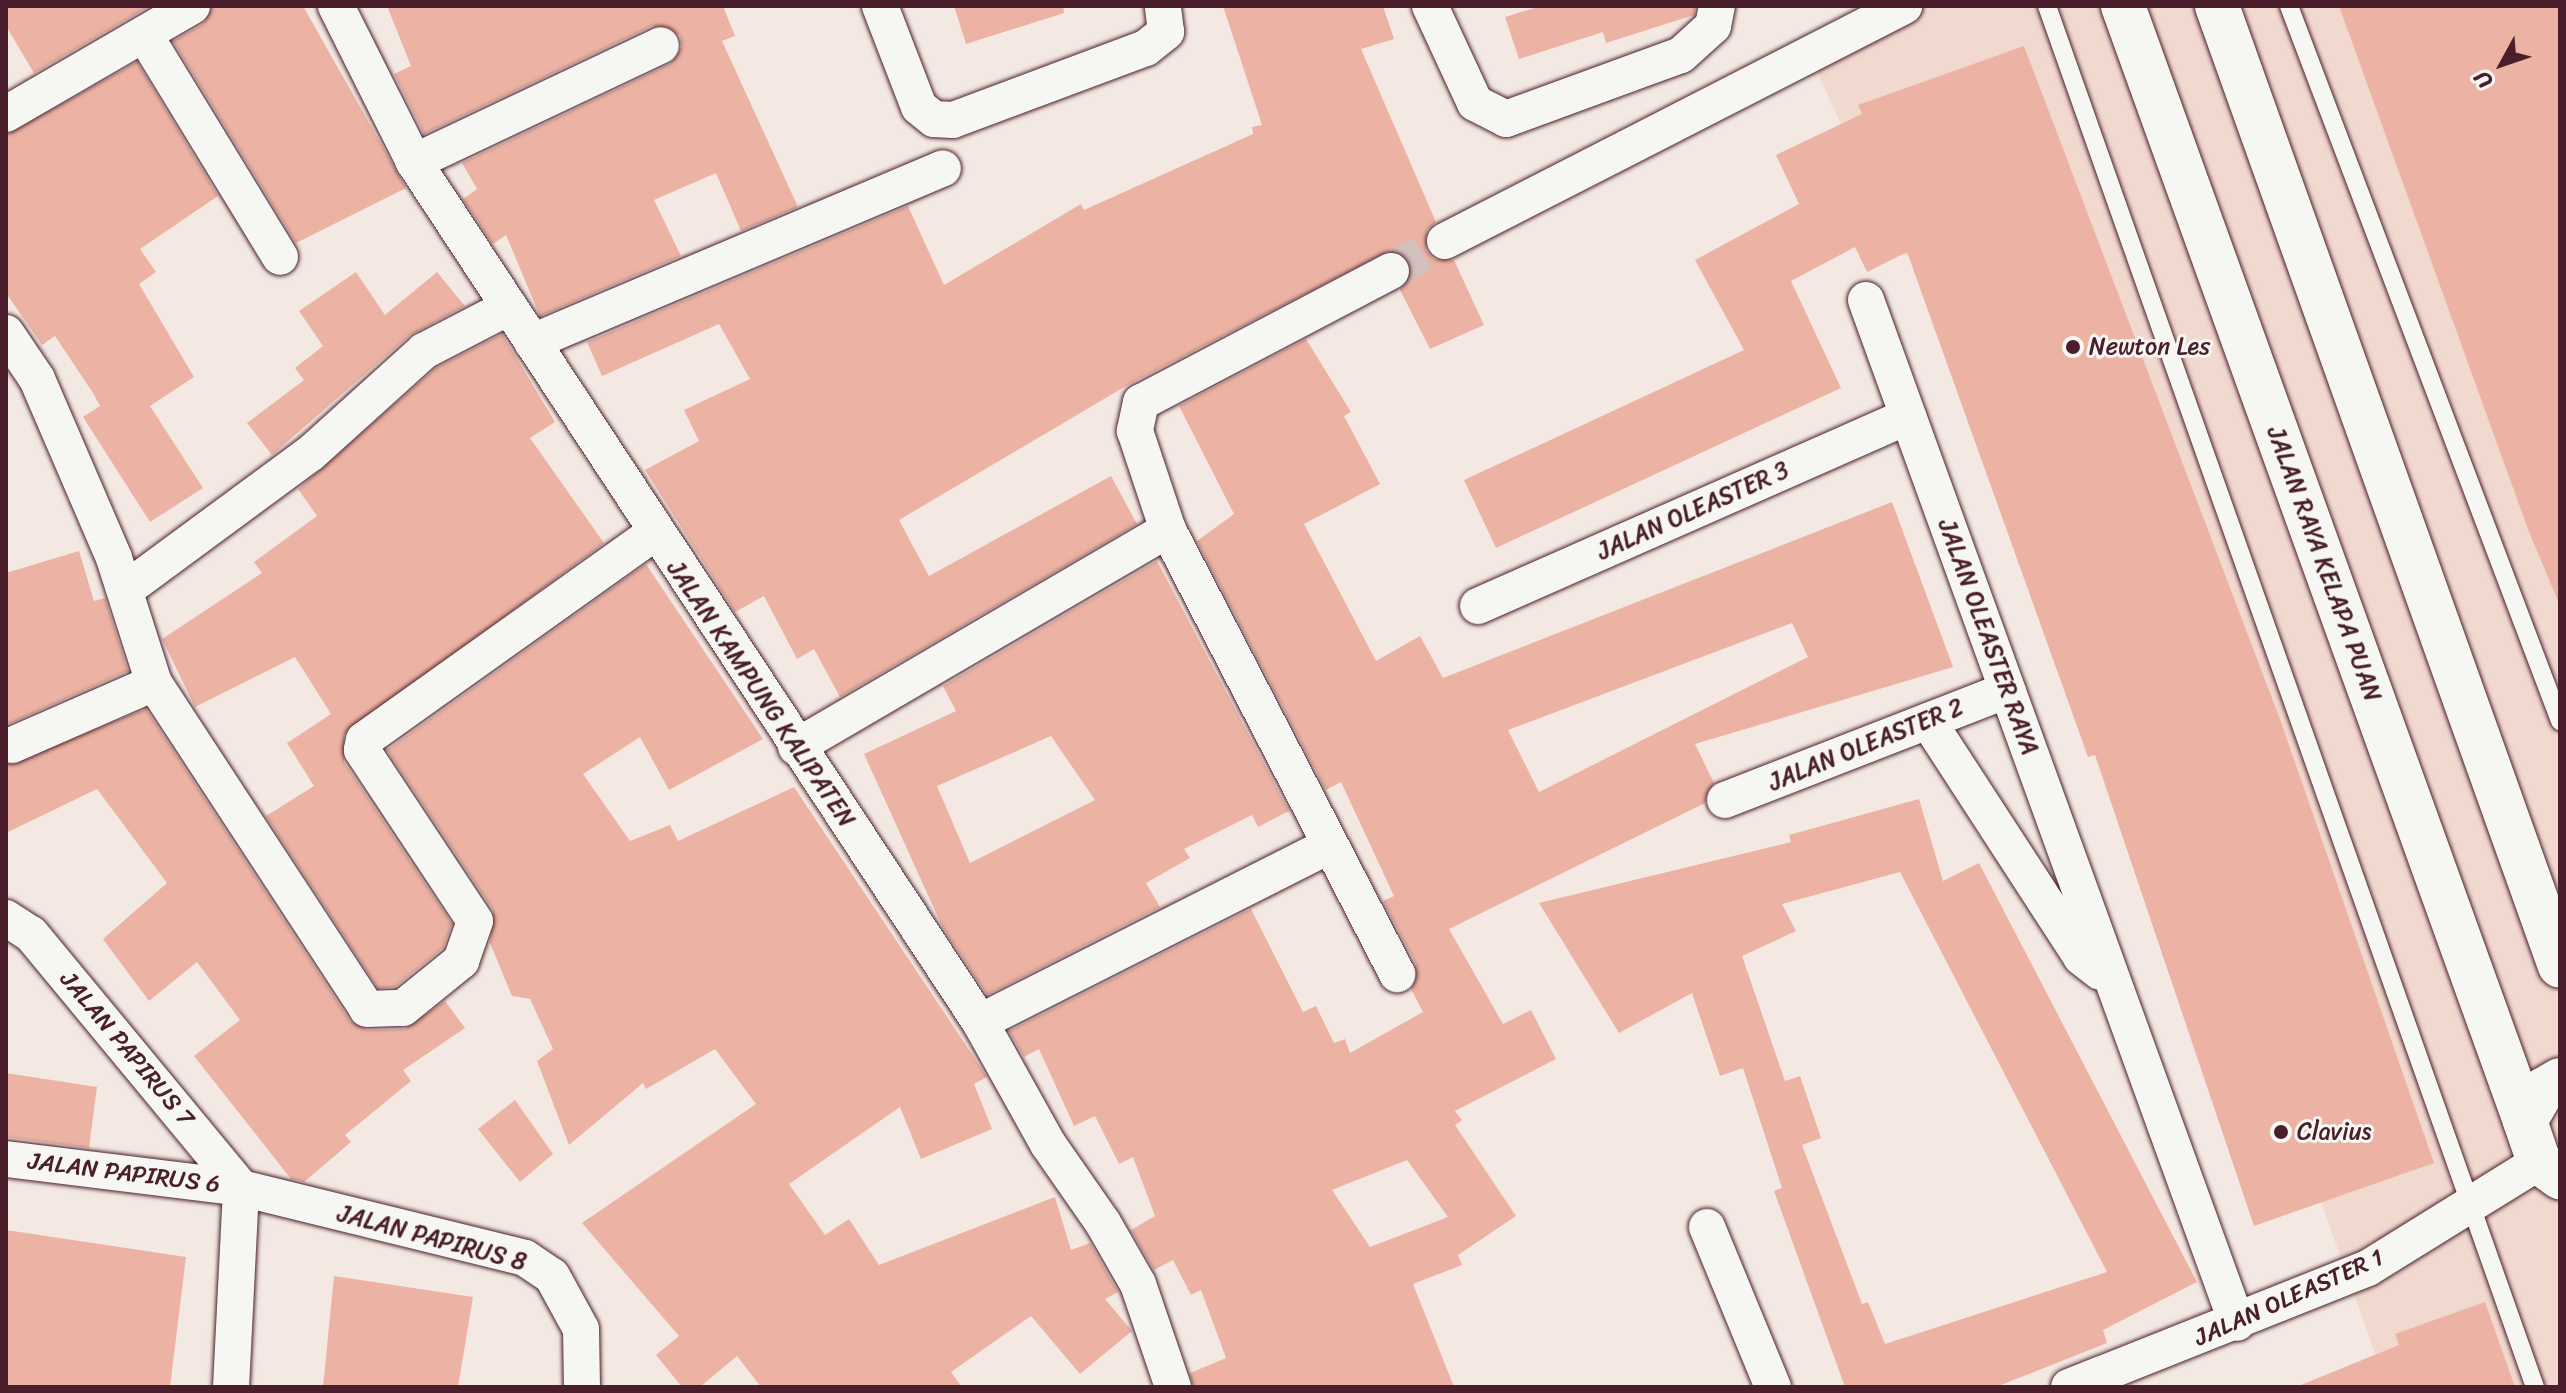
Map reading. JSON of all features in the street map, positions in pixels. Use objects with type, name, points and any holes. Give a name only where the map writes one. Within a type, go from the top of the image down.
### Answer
[{"type":"street","points":[[6,114],[192,6]]},
{"type":"street","name":"JALAN KAMPUNG KALIPATEN","points":[[336,6],[414,162],[654,533],[980,1022],[1138,1284],[1173,1387]]},
{"type":"street","points":[[880,6],[919,107],[934,119],[953,120],[1146,48],[1166,32],[1163,6]]},
{"type":"street","points":[[1430,6],[1475,103],[1506,119],[1535,114],[1681,55],[1715,16]]},
{"type":"street","points":[[1445,241],[1904,6]]},
{"type":"street","name":"JALAN RAYA KELAPA PUAN","points":[[2123,6],[2525,1121],[2553,1177]]},
{"type":"street","points":[[2217,6],[2560,966]]},
{"type":"street","points":[[144,34],[280,257]]},
{"type":"street","points":[[414,162],[661,45]]},
{"type":"street","points":[[532,342],[943,168]]},
{"type":"street","points":[[1391,271],[1141,402],[1135,431],[1168,530],[1397,974]]},
{"type":"street","name":"JALAN OLEASTER RAYA","points":[[1866,300],[2237,1323]]},
{"type":"street","points":[[125,590],[311,453],[424,351],[509,307]]},
{"type":"street","points":[[6,333],[37,379],[125,590],[154,683],[351,995],[384,1014],[403,1008],[461,961],[475,921],[362,750],[364,740],[654,533]]},
{"type":"street","name":"JALAN OLEASTER 3","points":[[1478,606],[1908,416]]},
{"type":"street","points":[[796,747],[1168,530]]},
{"type":"street","points":[[12,745],[154,683]]},
{"type":"street","name":"JALAN OLEASTER 2","points":[[1725,800],[2007,690]]},
{"type":"street","points":[[1928,721],[2081,957],[2109,974]]},
{"type":"street","points":[[980,1022],[1330,845]]},
{"type":"street","name":"JALAN PAPIRUS 7","points":[[6,918],[31,934],[241,1188]]},
{"type":"street","points":[[2525,1121],[2543,1090],[2560,1080]]},
{"type":"street","name":"JALAN PAPIRUS 6","points":[[6,1159],[241,1188]]},
{"type":"street","name":"JALAN OLEASTER 1","points":[[2069,1387],[2237,1323],[2368,1268],[2469,1208],[2553,1177]]},
{"type":"street","points":[[231,1387],[241,1188]]},
{"type":"street","name":"JALAN PAPIRUS 8","points":[[241,1188],[525,1258],[552,1276],[569,1304],[581,1329],[587,1383]]},
{"type":"street","points":[[1707,1227],[1773,1387]]},
{"type":"lane","points":[[2047,6],[2469,1208],[2535,1387]]},
{"type":"lane","points":[[2289,6],[2560,721]]},
{"type":"shaded area","points":[[1861,6],[2451,6],[2560,304],[2560,1387],[2387,1387],[1976,235],[1901,256],[1803,41],[1866,18]]},
{"type":"building","points":[[6,6],[150,6],[34,73],[6,26]]},
{"type":"building","points":[[213,6],[303,6],[406,188],[296,243],[173,41],[203,24]]},
{"type":"building","points":[[387,6],[723,6],[735,36],[722,41],[798,207],[741,231],[716,173],[654,200],[681,256],[540,316],[506,235],[493,244],[463,199],[477,189],[462,163],[670,64],[682,47],[680,35],[652,26],[424,134],[394,74],[411,66]]},
{"type":"building","points":[[954,6],[1063,6],[1064,13],[966,44]]},
{"type":"building","points":[[1223,6],[1383,6],[1394,39],[1361,49],[1436,222],[1427,230],[1426,250],[1434,259],[1454,260],[1484,325],[1430,349],[1400,290],[1410,262],[1391,250],[1131,383],[899,520],[929,576],[1111,476],[1137,524],[840,697],[814,649],[797,659],[764,596],[735,612],[645,470],[699,441],[684,410],[750,379],[719,324],[602,376],[587,342],[908,206],[944,285],[1081,204],[1084,210],[1253,134],[1252,127],[1262,125]]},
{"type":"building","points":[[1541,6],[1696,6],[1694,15],[1606,43],[1603,32],[1519,59],[1505,17]]},
{"type":"building","points":[[2339,6],[2560,6],[2560,606],[2529,532]]},
{"type":"building","points":[[2024,46],[2281,722],[2434,1163],[2254,1226],[2095,755],[2088,757],[1907,252],[1867,272],[1855,247],[1791,281],[1841,388],[1496,548],[1464,480],[1744,350],[1695,260],[1799,204],[1776,155],[1862,114],[1858,105]]},
{"type":"building","points":[[137,62],[218,196],[140,249],[156,272],[139,284],[194,377],[150,406],[203,488],[150,522],[83,417],[100,406],[93,393],[55,336],[42,345],[6,293],[6,135]]},
{"type":"building","points":[[356,272],[385,315],[437,272],[465,306],[410,335],[272,455],[247,423],[304,380],[295,368],[323,346],[299,311]]},
{"type":"building","points":[[502,334],[555,422],[530,438],[604,543],[344,735],[344,762],[452,924],[443,948],[395,987],[378,988],[266,816],[314,786],[287,743],[331,714],[295,657],[195,707],[162,639],[262,573],[254,562],[317,516],[298,489],[436,368]]},
{"type":"building","points":[[1306,339],[1351,412],[1344,416],[1380,484],[1304,524],[1376,661],[1420,636],[1443,678],[1892,502],[1953,667],[1695,744],[1714,783],[1705,803],[1449,929],[1503,1024],[1531,1010],[1556,1059],[1455,1111],[1462,1120],[1455,1125],[1516,1216],[1458,1255],[1462,1265],[1413,1284],[1454,1387],[1193,1387],[1190,1373],[1226,1358],[1201,1290],[1191,1295],[1173,1260],[1154,1270],[1131,1230],[1155,1216],[1133,1157],[1119,1164],[1095,1116],[1074,1126],[1039,1049],[1024,1057],[1009,1031],[1251,909],[1303,1012],[1316,1006],[1334,1043],[1345,1039],[1350,1053],[1423,1012],[1411,989],[1416,964],[1383,901],[1394,896],[1341,782],[1326,790],[1197,541],[1234,514],[1179,406]],"holes":[[[1792,623],[1808,657],[1539,792],[1508,730]],[[1407,1160],[1448,1217],[1370,1247],[1332,1190]]]},
{"type":"building","points":[[79,551],[94,601],[105,598],[128,671],[6,725],[6,573]]},
{"type":"building","points":[[1157,561],[1289,811],[1258,827],[1252,815],[1184,849],[1190,858],[1146,883],[1160,907],[987,995],[942,926],[864,754],[956,711],[943,686]],"holes":[[[1051,736],[1095,800],[970,863],[937,786]]]},
{"type":"building","points":[[646,564],[763,739],[669,790],[640,737],[583,774],[630,841],[670,825],[678,841],[794,787],[987,1077],[974,1084],[992,1129],[921,1159],[900,1107],[789,1184],[825,1235],[849,1219],[879,1265],[1055,1197],[1071,1250],[1090,1243],[1118,1292],[1105,1299],[1132,1331],[1080,1374],[1031,1316],[951,1372],[962,1387],[761,1387],[737,1356],[700,1387],[682,1387],[656,1355],[679,1336],[582,1223],[756,1104],[715,1049],[646,1089],[643,1083],[569,1145],[537,1061],[553,1049],[530,999],[512,996],[490,943],[493,910],[387,750]]},
{"type":"building","points":[[146,709],[350,1021],[367,1030],[405,1029],[445,1001],[465,1028],[403,1070],[411,1081],[345,1135],[351,1142],[304,1182],[291,1179],[194,1056],[240,1020],[197,962],[149,1001],[103,939],[167,883],[97,789],[6,833],[6,765]]},
{"type":"building","points":[[1919,799],[1943,881],[1979,863],[2197,1282],[2103,1330],[2107,1343],[1996,1387],[1845,1387],[1774,1191],[1782,1188],[1743,1068],[1720,1076],[1692,993],[1619,1033],[1539,903],[1791,842],[1789,835]],"holes":[[[1900,872],[2107,1272],[1885,1344],[1868,1302],[1862,1304],[1802,1145],[1821,1138],[1800,1076],[1785,1081],[1742,956],[1796,931],[1782,904]]]},
{"type":"building","points":[[6,1073],[97,1087],[89,1148],[6,1137]]},
{"type":"building","points":[[515,1100],[553,1154],[520,1182],[478,1129]]},
{"type":"building","points":[[6,1230],[186,1257],[170,1387],[6,1387]]},
{"type":"building","points":[[334,1276],[473,1297],[458,1387],[323,1387]]},
{"type":"building","points":[[2485,1302],[2515,1387],[2296,1387],[2399,1345],[2395,1334]]},
{"type":"tunnel","points":[[1391,271],[1445,241]]},
{"type":"place","name":"Newton Les","points":[[2073,347]]},
{"type":"place","name":"Clavius","points":[[2281,1132]]}]
